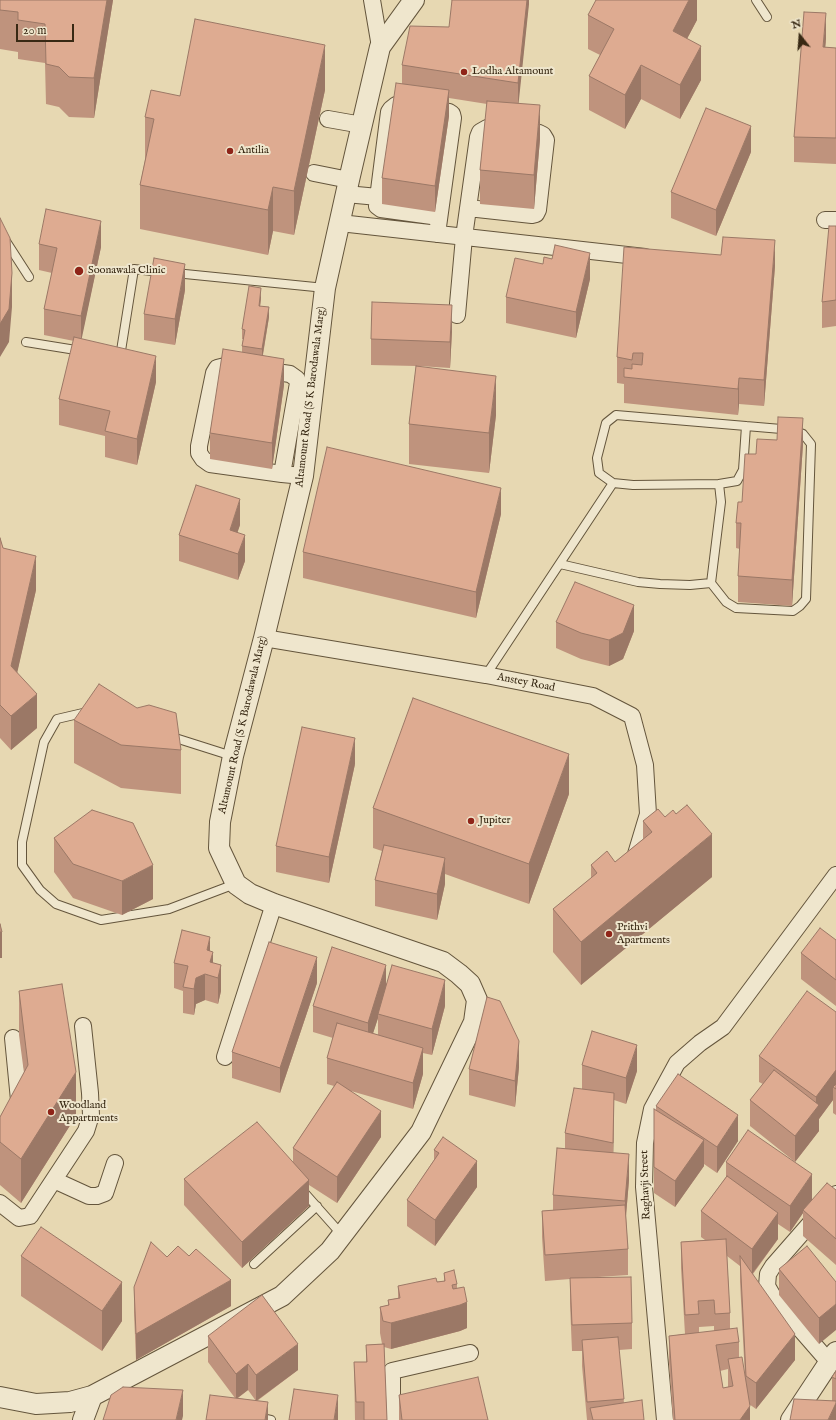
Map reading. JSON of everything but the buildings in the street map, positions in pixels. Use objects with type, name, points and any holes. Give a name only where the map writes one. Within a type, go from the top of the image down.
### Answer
[{"type":"street","points":[[372,0],[380,47]]},
{"type":"street","name":"Altamount Road (S K Barodawala Marg)","points":[[236,884],[219,848],[220,822],[233,756],[264,638],[303,476],[304,396],[325,288],[380,47],[414,0]]},
{"type":"street","points":[[437,234],[453,118],[452,114],[449,112],[399,105],[390,109],[388,116],[377,206],[381,209],[439,217]]},
{"type":"street","points":[[328,119],[363,119],[388,116]]},
{"type":"street","points":[[457,315],[464,237],[468,208],[478,138],[480,132],[487,128],[543,134],[546,140],[538,210],[536,214],[532,215],[468,208]]},
{"type":"street","points":[[314,173],[347,187],[378,197]]},
{"type":"street","points":[[340,223],[663,259]]},
{"type":"street","points":[[282,474],[304,396],[297,379],[290,374],[229,365],[217,368],[214,373],[199,446],[199,453],[203,459],[210,464],[282,474],[303,476]]},
{"type":"street","name":"Anstey Road","points":[[264,638],[486,675],[593,696],[632,716],[645,765],[648,814],[632,865]]},
{"type":"street","name":"Raghavji Street","points":[[665,1420],[644,1187],[645,1144],[652,1109],[677,1063],[700,1043],[724,1027],[836,875]]},
{"type":"street","points":[[0,1397],[36,1404],[70,1402],[92,1396],[282,1296],[330,1251],[421,1132],[474,1022],[477,1000],[470,984],[443,962],[274,904],[250,894],[236,884]]},
{"type":"street","points":[[225,1057],[274,904]]},
{"type":"street","points":[[0,1203],[19,1218],[30,1216],[86,1132],[90,1115],[90,1093],[83,1026]]},
{"type":"street","points":[[0,1145],[14,1116],[19,1100],[13,1038]]},
{"type":"street","points":[[54,1180],[89,1196],[97,1196],[105,1193],[115,1163]]},
{"type":"street","points":[[791,1420],[833,1358],[775,1300],[767,1286],[768,1274],[772,1266],[836,1194]]},
{"type":"street","points":[[392,1420],[392,1372],[470,1353]]},
{"type":"street","points":[[83,1420],[92,1396]]},
{"type":"lane","points":[[756,0],[767,17]]},
{"type":"lane","points":[[0,232],[28,277]]},
{"type":"lane","points":[[112,356],[120,357],[134,269],[325,288]]},
{"type":"lane","points":[[26,342],[89,352]]},
{"type":"lane","points":[[719,484],[721,502],[711,583],[726,602],[736,608],[793,611],[806,599],[811,444],[803,434],[793,430],[746,426],[616,415],[606,423],[597,458],[599,473],[613,483],[633,485],[719,484],[737,481],[743,470],[746,426]]},
{"type":"lane","points":[[486,675],[613,483]]},
{"type":"lane","points":[[560,564],[638,582],[690,585],[711,583]]},
{"type":"lane","points":[[96,714],[89,712],[57,719],[44,742],[22,842],[22,865],[40,890],[56,904],[101,920],[170,909],[236,884]]},
{"type":"lane","points":[[161,733],[233,756]]},
{"type":"lane","points":[[296,1182],[342,1235]]},
{"type":"lane","points":[[254,1264],[317,1206]]},
{"type":"lane","points":[[248,1415],[271,1420]]},
{"type":"place","name":"Lodha Altamount","points":[[464,72]]},
{"type":"place","name":"Antilia","points":[[230,151]]},
{"type":"place","name":"Soonawala Clinic","points":[[79,271]]},
{"type":"place","name":"Jupiter","points":[[471,821]]},
{"type":"place","name":"Prithvi Apartments","points":[[609,934]]},
{"type":"place","name":"Woodland Appartments","points":[[51,1112]]}]
